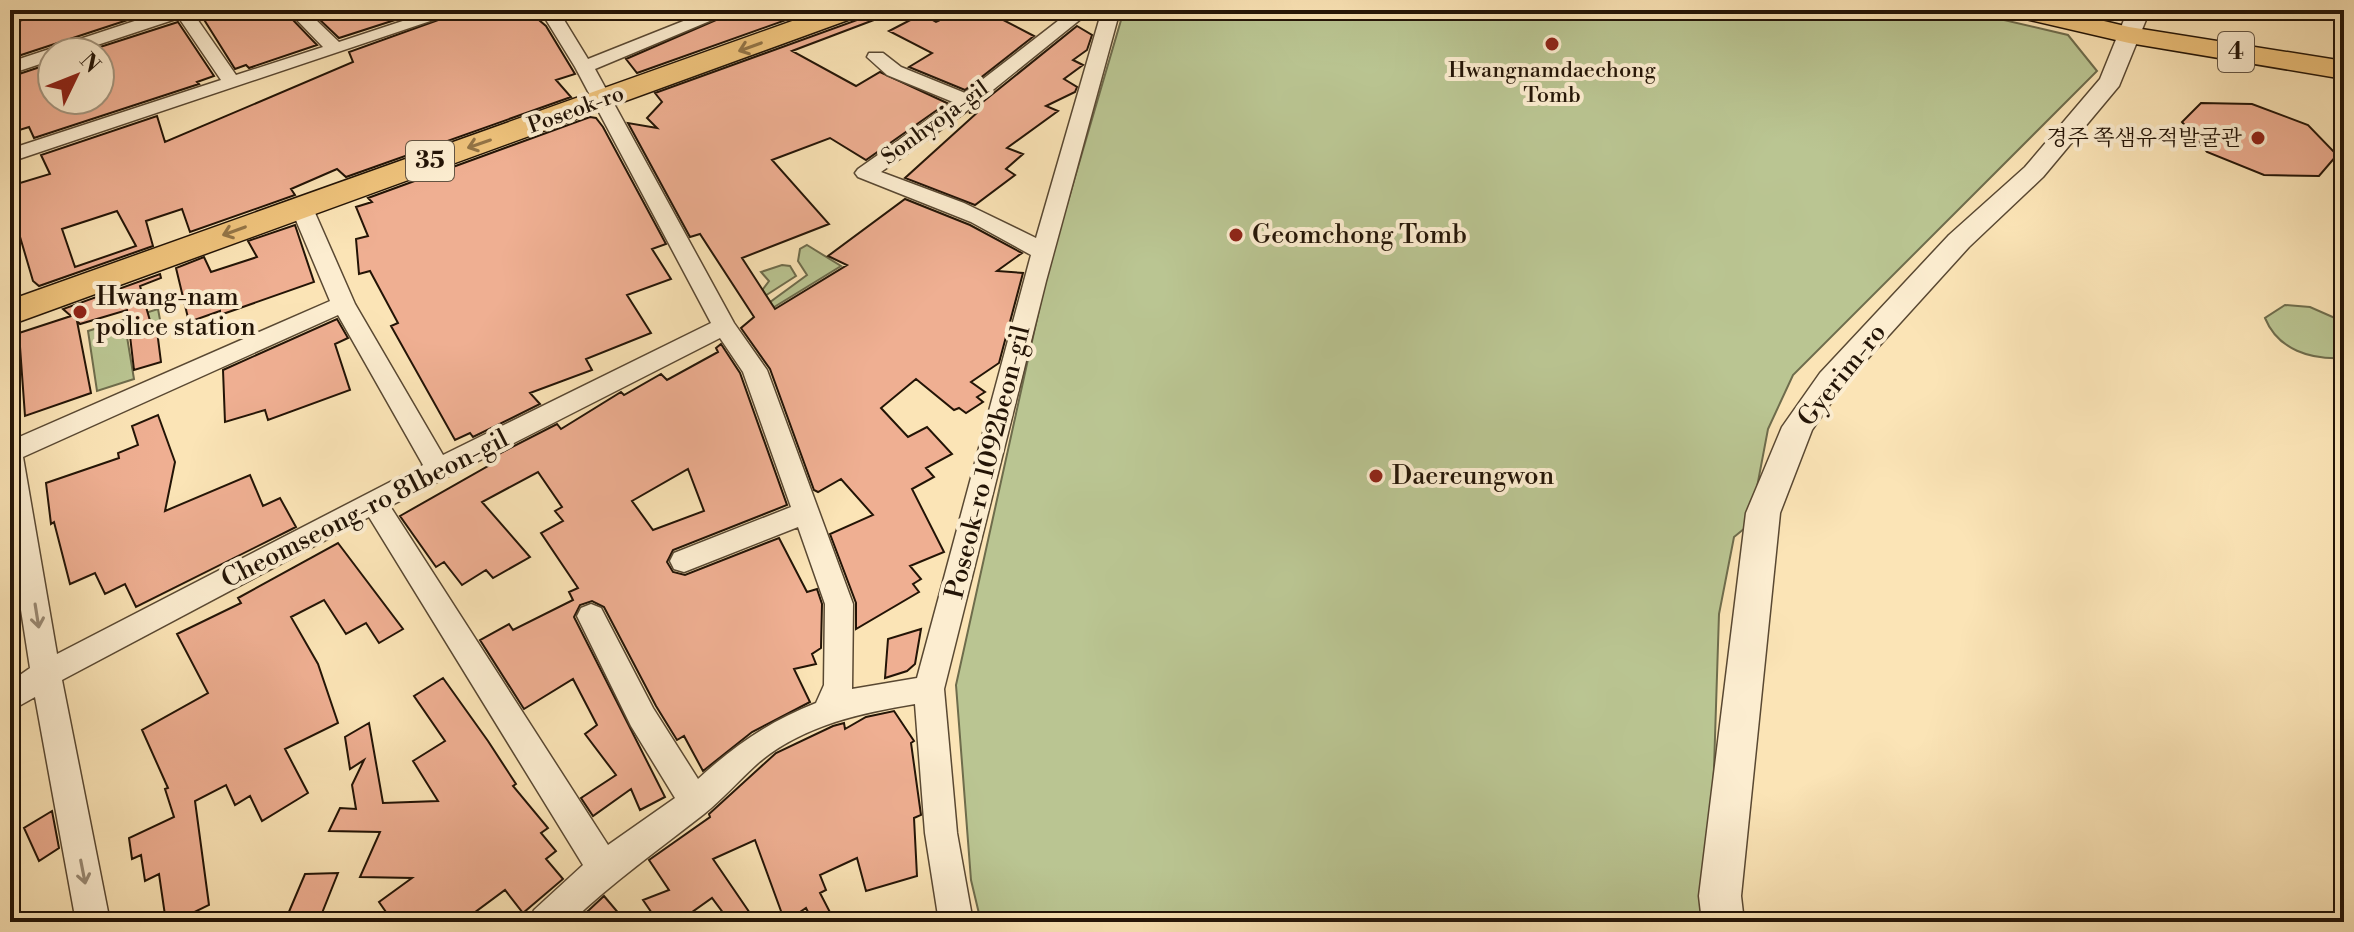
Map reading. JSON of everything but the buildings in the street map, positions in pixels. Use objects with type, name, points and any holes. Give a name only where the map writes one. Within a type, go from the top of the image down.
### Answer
[{"type":"main road","name":"Poseok-ro","points":[[10,313],[849,10]]},
{"type":"main road","name":"4","points":[[2023,10],[2134,22],[2344,70]]},
{"type":"street","points":[[324,10],[303,17],[336,49]]},
{"type":"street","points":[[10,156],[454,10]]},
{"type":"street","points":[[549,10],[584,67],[724,326],[755,370],[839,604],[839,685],[827,713]]},
{"type":"street","points":[[584,67],[727,10]]},
{"type":"street","name":"Sonhyoja-gil","points":[[1043,252],[1013,233],[959,208],[865,173],[967,101],[1083,10]]},
{"type":"street","name":"Poseok-ro 1092beon-gil","points":[[956,922],[941,833],[929,689],[1043,252],[1111,10]]},
{"type":"street","points":[[108,36],[185,11],[227,85]]},
{"type":"street","name":"Gyerim-ro","points":[[1723,922],[1720,896],[1763,513],[1798,427],[1831,380],[1959,241],[2034,172],[2111,81],[2134,22]]},
{"type":"street","points":[[876,57],[894,71],[967,101]]},
{"type":"street","points":[[10,68],[36,59]]},
{"type":"street","points":[[301,206],[343,304],[438,469]]},
{"type":"street","points":[[93,922],[14,498],[10,454],[343,304]]},
{"type":"street","name":"Cheomseong-ro 81beon-gil","points":[[10,698],[46,674],[375,505],[438,469],[724,326]]},
{"type":"street","points":[[375,505],[604,868]]},
{"type":"street","points":[[684,561],[807,512]]},
{"type":"street","points":[[591,616],[642,717],[695,802]]},
{"type":"street","points":[[546,922],[604,868],[695,802],[749,752],[792,726],[858,700],[929,689]]},
{"type":"green space","name":"Daereungwon","points":[[1124,10],[1961,10],[2068,35],[2097,71],[1793,375],[1768,429],[1750,524],[1734,537],[1719,614],[1709,922],[981,922],[971,880],[956,685],[1048,269]]},
{"type":"green space","points":[[807,245],[841,266],[766,312],[762,308],[807,275],[798,261],[800,249]]},
{"type":"green space","points":[[782,265],[790,266],[796,276],[751,305],[769,281],[761,272]]},
{"type":"green space","points":[[2285,305],[2310,307],[2344,322],[2344,358],[2308,355],[2278,338],[2265,318]]},
{"type":"green space","points":[[158,309],[161,325],[127,337],[134,379],[97,391],[88,331]]},
{"type":"place","name":"Hwangnamdaechong Tomb","points":[[1552,44]]},
{"type":"place","name":"경주 쪽샘유적발굴관","points":[[2258,138]]},
{"type":"place","name":"Geomchong Tomb","points":[[1236,235]]},
{"type":"place","name":"Hwang-nam police station","points":[[80,312]]},
{"type":"place","name":"Daereungwon","points":[[1376,476]]}]
